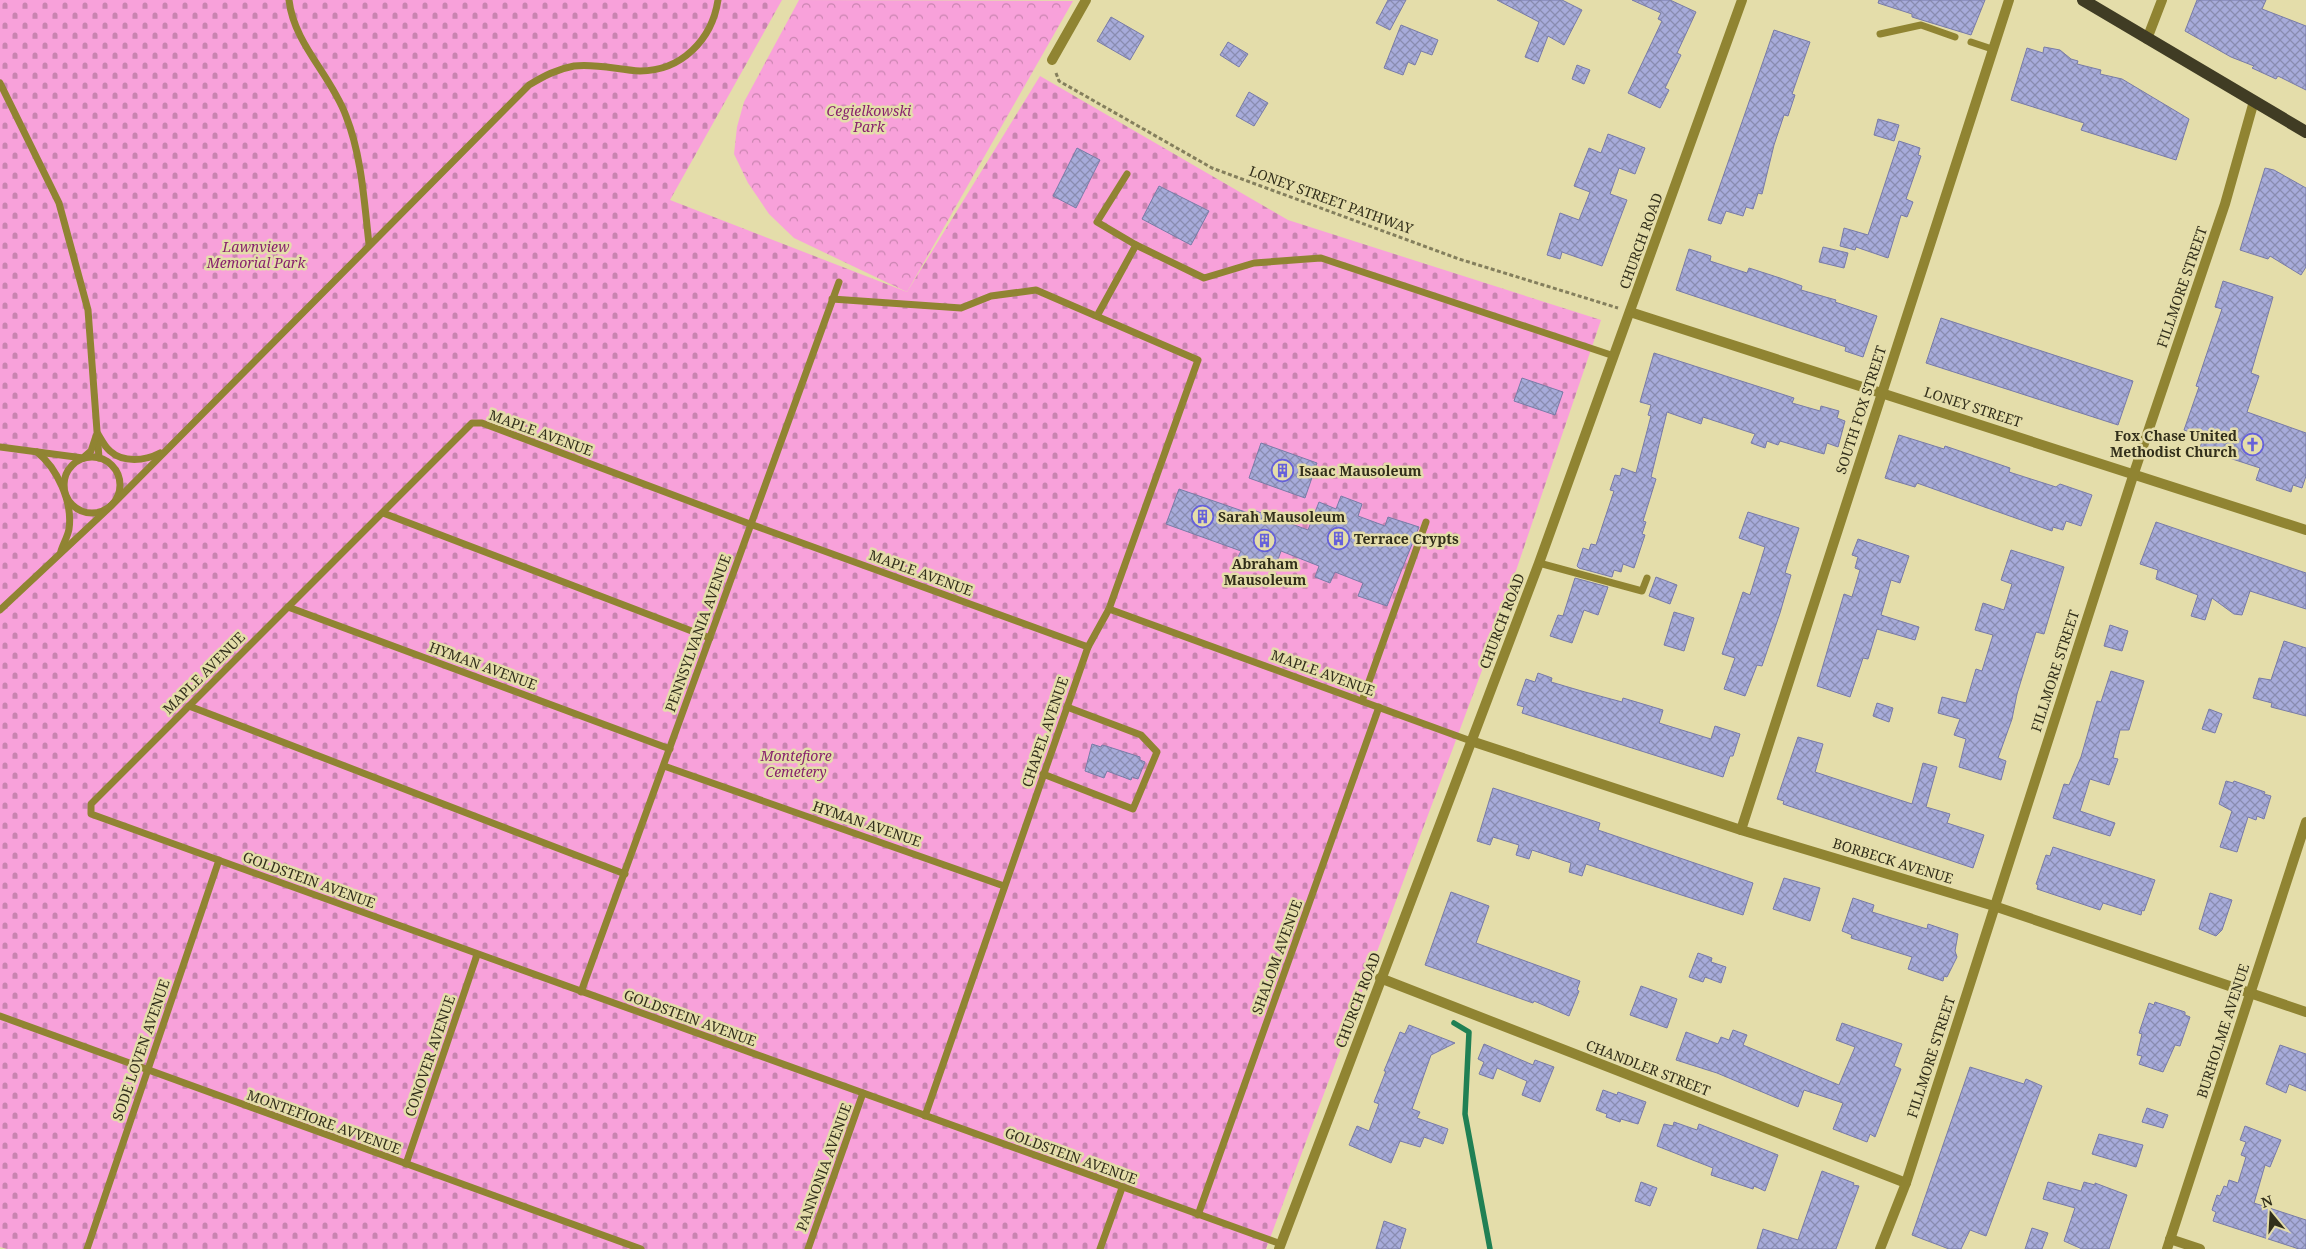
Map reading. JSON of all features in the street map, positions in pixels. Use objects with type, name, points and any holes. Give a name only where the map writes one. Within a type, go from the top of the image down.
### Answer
[{"type":"main road","points":[[2083,0],[2306,132]]},
{"type":"street","points":[[1052,60],[1086,0]]},
{"type":"street","name":"CHURCH ROAD","points":[[1280,1247],[1380,978],[1539,563],[1742,0]]},
{"type":"street","name":"SOUTH FOX STREET","points":[[1741,830],[2009,0]]},
{"type":"street","points":[[2147,39],[2162,0]]},
{"type":"street","name":"FILLMORE STREET","points":[[1880,1249],[1906,1183],[2134,473],[2225,204],[2254,101]]},
{"type":"street","name":"LONEY STREET","points":[[1630,312],[2306,530]]},
{"type":"street","name":"BORBECK AVENUE","points":[[1471,741],[1741,830],[1994,906],[2306,1012]]},
{"type":"street","name":"BURHOLME AVENUE","points":[[2168,1244],[2306,822]]},
{"type":"street","name":"CHANDLER STREET","points":[[1380,978],[1906,1183]]},
{"type":"street","points":[[2168,1244],[2200,1249]]},
{"type":"lane","points":[[289,0],[298,33],[346,114],[360,164],[369,244]]},
{"type":"lane","points":[[0,610],[110,506],[529,85],[549,72],[576,66],[642,71],[677,63],[701,41],[715,17],[718,0]]},
{"type":"lane","points":[[1880,34],[1921,25],[1955,37]]},
{"type":"lane","points":[[1971,42],[1992,49]]},
{"type":"lane","points":[[0,83],[24,127],[61,212],[88,310],[99,458]]},
{"type":"lane","points":[[1127,174],[1097,222],[1136,245],[1204,278],[1254,263],[1321,258],[1614,356]]},
{"type":"lane","points":[[832,299],[961,308],[991,296],[1036,290],[1097,316],[1136,245]]},
{"type":"lane","name":"PENNSYLVANIA AVENUE","points":[[581,992],[838,282]]},
{"type":"lane","name":"CHAPEL AVENUE","points":[[925,1116],[1088,647],[1109,609],[1198,360],[1097,316]]},
{"type":"lane","name":"MAPLE AVENUE","points":[[91,814],[91,804],[472,423],[482,423],[750,524],[1088,647]]},
{"type":"lane","points":[[97,434],[110,452],[125,459],[149,459],[167,448]]},
{"type":"lane","points":[[60,554],[69,529],[65,476],[69,468],[91,451],[97,434]]},
{"type":"lane","points":[[0,447],[83,458],[99,458],[111,464],[117,471],[120,480],[116,499],[110,506],[101,511],[83,511],[69,501],[49,462],[37,452]]},
{"type":"lane","points":[[382,513],[710,638]]},
{"type":"lane","points":[[1362,700],[1426,522]]},
{"type":"lane","points":[[1539,563],[1642,591],[1647,578]]},
{"type":"lane","name":"HYMAN AVENUE","points":[[288,607],[670,749]]},
{"type":"lane","name":"MAPLE AVENUE","points":[[1109,609],[1471,741]]},
{"type":"lane","points":[[189,706],[624,874]]},
{"type":"lane","points":[[1043,774],[1133,809],[1157,752],[1141,735],[1067,707]]},
{"type":"lane","name":"SHALOM AVENUE","points":[[1198,1215],[1379,707]]},
{"type":"lane","name":"HYMAN AVENUE","points":[[664,766],[1004,886]]},
{"type":"lane","name":"GOLDSTEIN AVENUE","points":[[91,814],[863,1093],[1198,1215],[1280,1247]]},
{"type":"lane","name":"SODE LOVEN AVENUE","points":[[87,1249],[219,860]]},
{"type":"lane","name":"CONOVER AVENUE","points":[[406,1164],[477,955]]},
{"type":"lane","name":"MONTEFIORE AVVENUE","points":[[0,1016],[641,1249]]},
{"type":"lane","name":"PANNONIA AVENUE","points":[[808,1249],[863,1093]]},
{"type":"lane","points":[[1100,1249],[1122,1188]]},
{"type":"path","name":"LONEY STREET PATHWAY","points":[[1052,60],[1059,81],[1212,168],[1459,260],[1630,312]]},
{"type":"green space","name":"Montefiore Cemetery","points":[[0,0],[782,0],[670,200],[907,292],[1040,76],[1288,220],[1601,320],[1484,665],[1266,1249],[7,1249],[0,1247]]},
{"type":"green space","name":"Cegielkowski Park","points":[[799,0],[1073,1],[907,292],[794,238],[769,214],[748,183],[734,154],[737,127],[744,102]]},
{"type":"building","points":[[1388,0],[1406,0],[1390,30],[1376,23]]},
{"type":"building","points":[[1497,0],[1562,0],[1582,10],[1564,45],[1548,36],[1538,62],[1525,57],[1539,22]]},
{"type":"building","points":[[1632,0],[1670,0],[1696,12],[1677,53],[1681,55],[1665,88],[1669,90],[1660,108],[1628,93],[1662,21],[1658,19],[1661,13]]},
{"type":"building","points":[[1879,0],[1985,0],[1971,35],[1912,17],[1912,14],[1878,3]]},
{"type":"building","points":[[2197,0],[2266,0],[2262,9],[2306,26],[2306,90],[2278,76],[2276,79],[2252,68],[2254,66],[2231,57],[2185,31]]},
{"type":"building","points":[[1111,17],[1144,36],[1130,60],[1097,41]]},
{"type":"building","points":[[1401,25],[1438,40],[1432,55],[1421,51],[1415,65],[1408,62],[1403,75],[1384,68]]},
{"type":"building","points":[[1774,30],[1810,42],[1792,94],[1795,95],[1788,116],[1784,115],[1774,145],[1762,194],[1758,193],[1753,209],[1746,207],[1743,216],[1726,211],[1721,224],[1708,220]]},
{"type":"building","points":[[1228,42],[1248,54],[1239,67],[1220,55]]},
{"type":"building","points":[[2044,47],[2060,50],[2071,59],[2078,61],[2077,64],[2101,70],[2100,74],[2122,79],[2189,119],[2176,160],[2081,130],[2084,123],[2011,100],[2027,48],[2043,53]]},
{"type":"building","points":[[1577,65],[1590,70],[1584,84],[1572,79]]},
{"type":"building","points":[[1249,92],[1268,103],[1254,126],[1236,116]]},
{"type":"building","points":[[1878,119],[1899,125],[1894,141],[1874,135]]},
{"type":"building","points":[[1608,134],[1645,148],[1635,174],[1619,168],[1610,194],[1627,200],[1602,266],[1562,252],[1560,259],[1547,255],[1560,213],[1579,220],[1590,192],[1574,186],[1589,148],[1601,153]]},
{"type":"building","points":[[1899,141],[1920,148],[1918,155],[1921,156],[1906,199],[1913,202],[1907,217],[1901,215],[1888,258],[1856,247],[1855,250],[1840,246],[1844,228],[1868,235]]},
{"type":"building","points":[[1077,148],[1100,160],[1076,208],[1053,196]]},
{"type":"building","points":[[2265,168],[2274,170],[2306,188],[2306,267],[2301,275],[2270,256],[2268,259],[2240,250]]},
{"type":"building","points":[[1159,186],[1209,211],[1191,245],[1142,219]]},
{"type":"building","points":[[1823,247],[1848,253],[1844,268],[1819,262]]},
{"type":"building","points":[[1689,249],[1711,256],[1710,261],[1747,273],[1749,268],[1780,278],[1802,286],[1801,290],[1836,300],[1835,302],[1877,316],[1863,357],[1845,351],[1846,347],[1676,290]]},
{"type":"building","points":[[2223,281],[2273,297],[2251,373],[2259,376],[2247,412],[2306,433],[2306,476],[2302,488],[2293,485],[2291,492],[2256,480],[2260,468],[2217,454],[2215,458],[2198,452],[2204,437],[2184,430],[2199,387],[2196,386],[2222,309],[2215,307]]},
{"type":"building","points":[[1941,318],[2133,381],[2118,425],[1926,363]]},
{"type":"building","points":[[1654,353],[1794,398],[1792,403],[1820,411],[1821,406],[1839,411],[1837,418],[1845,421],[1838,447],[1827,443],[1824,454],[1780,441],[1778,445],[1767,441],[1765,448],[1751,443],[1755,434],[1703,417],[1701,424],[1667,412],[1651,477],[1656,479],[1643,521],[1646,522],[1642,534],[1645,535],[1634,568],[1623,564],[1621,572],[1614,570],[1612,577],[1577,566],[1583,548],[1589,550],[1591,544],[1596,545],[1614,491],[1610,490],[1615,475],[1620,476],[1622,468],[1636,473],[1651,416],[1648,415],[1651,405],[1640,402]]},
{"type":"building","points":[[1522,378],[1563,392],[1555,415],[1514,401]]},
{"type":"building","points":[[1899,435],[1944,449],[1945,446],[2010,468],[2009,472],[2056,487],[2060,484],[2092,495],[2081,526],[2066,521],[2063,530],[2053,527],[2052,531],[1917,483],[1915,487],[1885,478]]},
{"type":"building","name":"Isaac Mausoleum","points":[[1261,443],[1317,463],[1305,498],[1249,478]]},
{"type":"building","points":[[1179,489],[1254,515],[1256,511],[1308,530],[1319,502],[1336,509],[1341,496],[1362,504],[1358,516],[1385,526],[1388,517],[1419,527],[1387,606],[1358,596],[1363,583],[1335,572],[1330,583],[1315,577],[1319,566],[1281,551],[1274,571],[1238,557],[1241,551],[1166,524]]},
{"type":"building","points":[[1748,512],[1799,528],[1785,573],[1791,575],[1780,613],[1762,666],[1757,665],[1745,696],[1724,689],[1735,658],[1722,654],[1743,592],[1750,595],[1765,547],[1739,538]]},
{"type":"building","points":[[2156,522],[2306,573],[2306,609],[2250,591],[2242,615],[2234,614],[2212,598],[2205,620],[2191,616],[2198,595],[2156,579],[2158,570],[2140,564]]},
{"type":"building","points":[[1858,539],[1909,556],[1900,583],[1891,580],[1881,615],[1919,627],[1915,640],[1877,629],[1868,659],[1863,658],[1850,697],[1817,686],[1844,594],[1852,597],[1860,570],[1855,568],[1858,557],[1852,555]]},
{"type":"building","points":[[2011,550],[2064,567],[2044,634],[2036,632],[2017,694],[2012,719],[1998,758],[2006,761],[2001,780],[1959,767],[1966,739],[1954,735],[1960,719],[1938,713],[1942,697],[1966,703],[1976,669],[1982,671],[1993,635],[1975,630],[1983,603],[2004,610],[2012,584],[2001,580]]},
{"type":"building","points":[[1656,577],[1677,585],[1670,604],[1649,596]]},
{"type":"building","points":[[1575,578],[1608,587],[1598,615],[1584,610],[1572,643],[1550,636],[1558,615],[1563,616]]},
{"type":"building","points":[[1674,612],[1694,618],[1684,651],[1664,645]]},
{"type":"building","points":[[2110,625],[2128,631],[2122,651],[2104,646]]},
{"type":"building","points":[[2284,641],[2306,648],[2306,716],[2271,707],[2272,703],[2253,698],[2259,678],[2271,680]]},
{"type":"building","points":[[2111,671],[2144,681],[2129,730],[2120,730],[2113,758],[2118,759],[2109,785],[2090,779],[2080,811],[2115,823],[2110,836],[2053,818],[2064,784],[2069,785],[2081,757],[2097,701],[2101,702]]},
{"type":"building","points":[[1538,673],[1552,678],[1551,682],[1622,702],[1623,698],[1663,710],[1659,723],[1711,739],[1715,726],[1740,734],[1733,756],[1730,756],[1723,777],[1522,713],[1524,707],[1517,705],[1526,679],[1535,682]]},
{"type":"building","points":[[1877,703],[1893,708],[1889,722],[1873,716]]},
{"type":"building","points":[[2209,709],[2222,714],[2215,733],[2202,729]]},
{"type":"building","points":[[1798,737],[1823,744],[1815,772],[1912,804],[1923,763],[1937,767],[1926,807],[1950,814],[1947,823],[1984,835],[1973,868],[1783,804],[1784,801],[1777,799]]},
{"type":"building","points":[[1092,744],[1101,747],[1102,745],[1106,746],[1140,757],[1140,760],[1145,762],[1138,779],[1132,777],[1131,780],[1107,771],[1104,778],[1085,771]]},
{"type":"building","points":[[2226,781],[2233,783],[2234,781],[2271,796],[2264,819],[2257,816],[2256,820],[2248,817],[2237,852],[2220,847],[2232,811],[2219,804]]},
{"type":"building","points":[[1493,788],[1600,823],[1598,830],[1753,883],[1743,915],[1586,864],[1582,876],[1569,872],[1571,863],[1532,850],[1529,859],[1516,855],[1519,845],[1493,837],[1490,845],[1477,841]]},
{"type":"building","points":[[2053,847],[2155,880],[2144,911],[2142,910],[2141,915],[2103,903],[2100,910],[2037,889],[2038,885],[2036,884],[2046,855],[2050,856]]},
{"type":"building","points":[[1784,878],[1820,888],[1810,921],[1773,909]]},
{"type":"building","points":[[1451,892],[1489,906],[1476,943],[1580,981],[1577,990],[1579,991],[1569,1016],[1534,1001],[1533,1003],[1425,965]]},
{"type":"building","points":[[2210,893],[2232,900],[2222,930],[2216,936],[2199,929]]},
{"type":"building","points":[[1853,898],[1874,905],[1872,912],[1927,929],[1928,924],[1958,934],[1955,951],[1957,957],[1947,977],[1944,976],[1943,981],[1908,969],[1912,957],[1851,938],[1852,935],[1842,931]]},
{"type":"building","points":[[1698,953],[1712,958],[1711,962],[1726,967],[1721,983],[1705,977],[1703,982],[1689,977]]},
{"type":"building","points":[[1641,986],[1677,999],[1667,1028],[1630,1015]]},
{"type":"building","points":[[2155,1002],[2185,1012],[2185,1015],[2190,1017],[2180,1046],[2175,1045],[2163,1072],[2139,1064],[2142,1056],[2137,1055],[2142,1034],[2139,1033],[2149,1003],[2154,1005]]},
{"type":"building","points":[[1842,1023],[1902,1044],[1894,1066],[1901,1069],[1875,1137],[1870,1134],[1867,1142],[1833,1129],[1843,1103],[1804,1090],[1798,1107],[1717,1073],[1676,1060],[1686,1032],[1718,1044],[1721,1037],[1729,1040],[1733,1030],[1747,1035],[1743,1045],[1839,1085],[1855,1047],[1836,1040]]},
{"type":"building","points":[[1409,1025],[1455,1043],[1431,1055],[1412,1109],[1420,1112],[1417,1118],[1448,1129],[1443,1144],[1424,1137],[1420,1147],[1400,1141],[1391,1163],[1349,1145],[1357,1126],[1369,1131],[1379,1104],[1374,1102],[1386,1071],[1384,1071],[1400,1032],[1405,1034]]},
{"type":"building","points":[[1484,1044],[1533,1065],[1535,1060],[1554,1067],[1540,1102],[1522,1095],[1527,1081],[1497,1068],[1493,1079],[1479,1074],[1484,1062],[1478,1059]]},
{"type":"building","points":[[2280,1045],[2306,1054],[2306,1091],[2289,1084],[2286,1093],[2266,1084]]},
{"type":"building","points":[[1970,1067],[2024,1084],[2026,1079],[2042,1086],[1986,1236],[1970,1230],[1961,1249],[1949,1249],[1912,1235]]},
{"type":"building","points":[[1603,1090],[1617,1095],[1618,1092],[1646,1102],[1638,1124],[1621,1119],[1620,1122],[1606,1117],[1607,1114],[1596,1110]]},
{"type":"building","points":[[2147,1108],[2168,1115],[2163,1128],[2142,1122]]},
{"type":"building","points":[[1674,1122],[1697,1130],[1699,1124],[1778,1155],[1765,1191],[1754,1186],[1753,1189],[1711,1175],[1713,1168],[1657,1146],[1664,1124],[1673,1126]]},
{"type":"building","points":[[2245,1126],[2281,1140],[2270,1167],[2265,1165],[2254,1203],[2306,1220],[2306,1249],[2299,1249],[2213,1221],[2216,1212],[2212,1210],[2217,1195],[2220,1196],[2224,1186],[2227,1187],[2229,1180],[2238,1183],[2246,1157],[2241,1155],[2246,1142],[2240,1140]]},
{"type":"building","points":[[2099,1134],[2143,1145],[2136,1167],[2092,1154]]},
{"type":"building","points":[[1822,1171],[1859,1186],[1836,1249],[1757,1249],[1763,1229],[1798,1240]]},
{"type":"building","points":[[1641,1182],[1657,1188],[1650,1206],[1635,1201]]},
{"type":"building","points":[[2048,1182],[2081,1191],[2084,1182],[2095,1185],[2095,1183],[2127,1195],[2109,1249],[2082,1249],[2064,1241],[2075,1208],[2043,1199]]},
{"type":"building","points":[[1384,1221],[1406,1229],[1400,1249],[1376,1249]]},
{"type":"building","points":[[2032,1228],[2048,1233],[2042,1249],[2025,1249]]},
{"type":"waterway","points":[[1454,1023],[1469,1032],[1465,1114],[1490,1249]]},
{"type":"place","name":"Fox Chase United Methodist Church","points":[[2253,444]]},
{"type":"place","name":"Isaac Mausoleum","points":[[1283,471]]},
{"type":"place","name":"Sarah Mausoleum","points":[[1202,517]]},
{"type":"place","name":"Terrace Crypts","points":[[1338,539]]},
{"type":"place","name":"Abraham Mausoleum","points":[[1265,541]]},
{"type":"park label","name":"Lawnview Memorial Park","points":[[256,256]]}]
